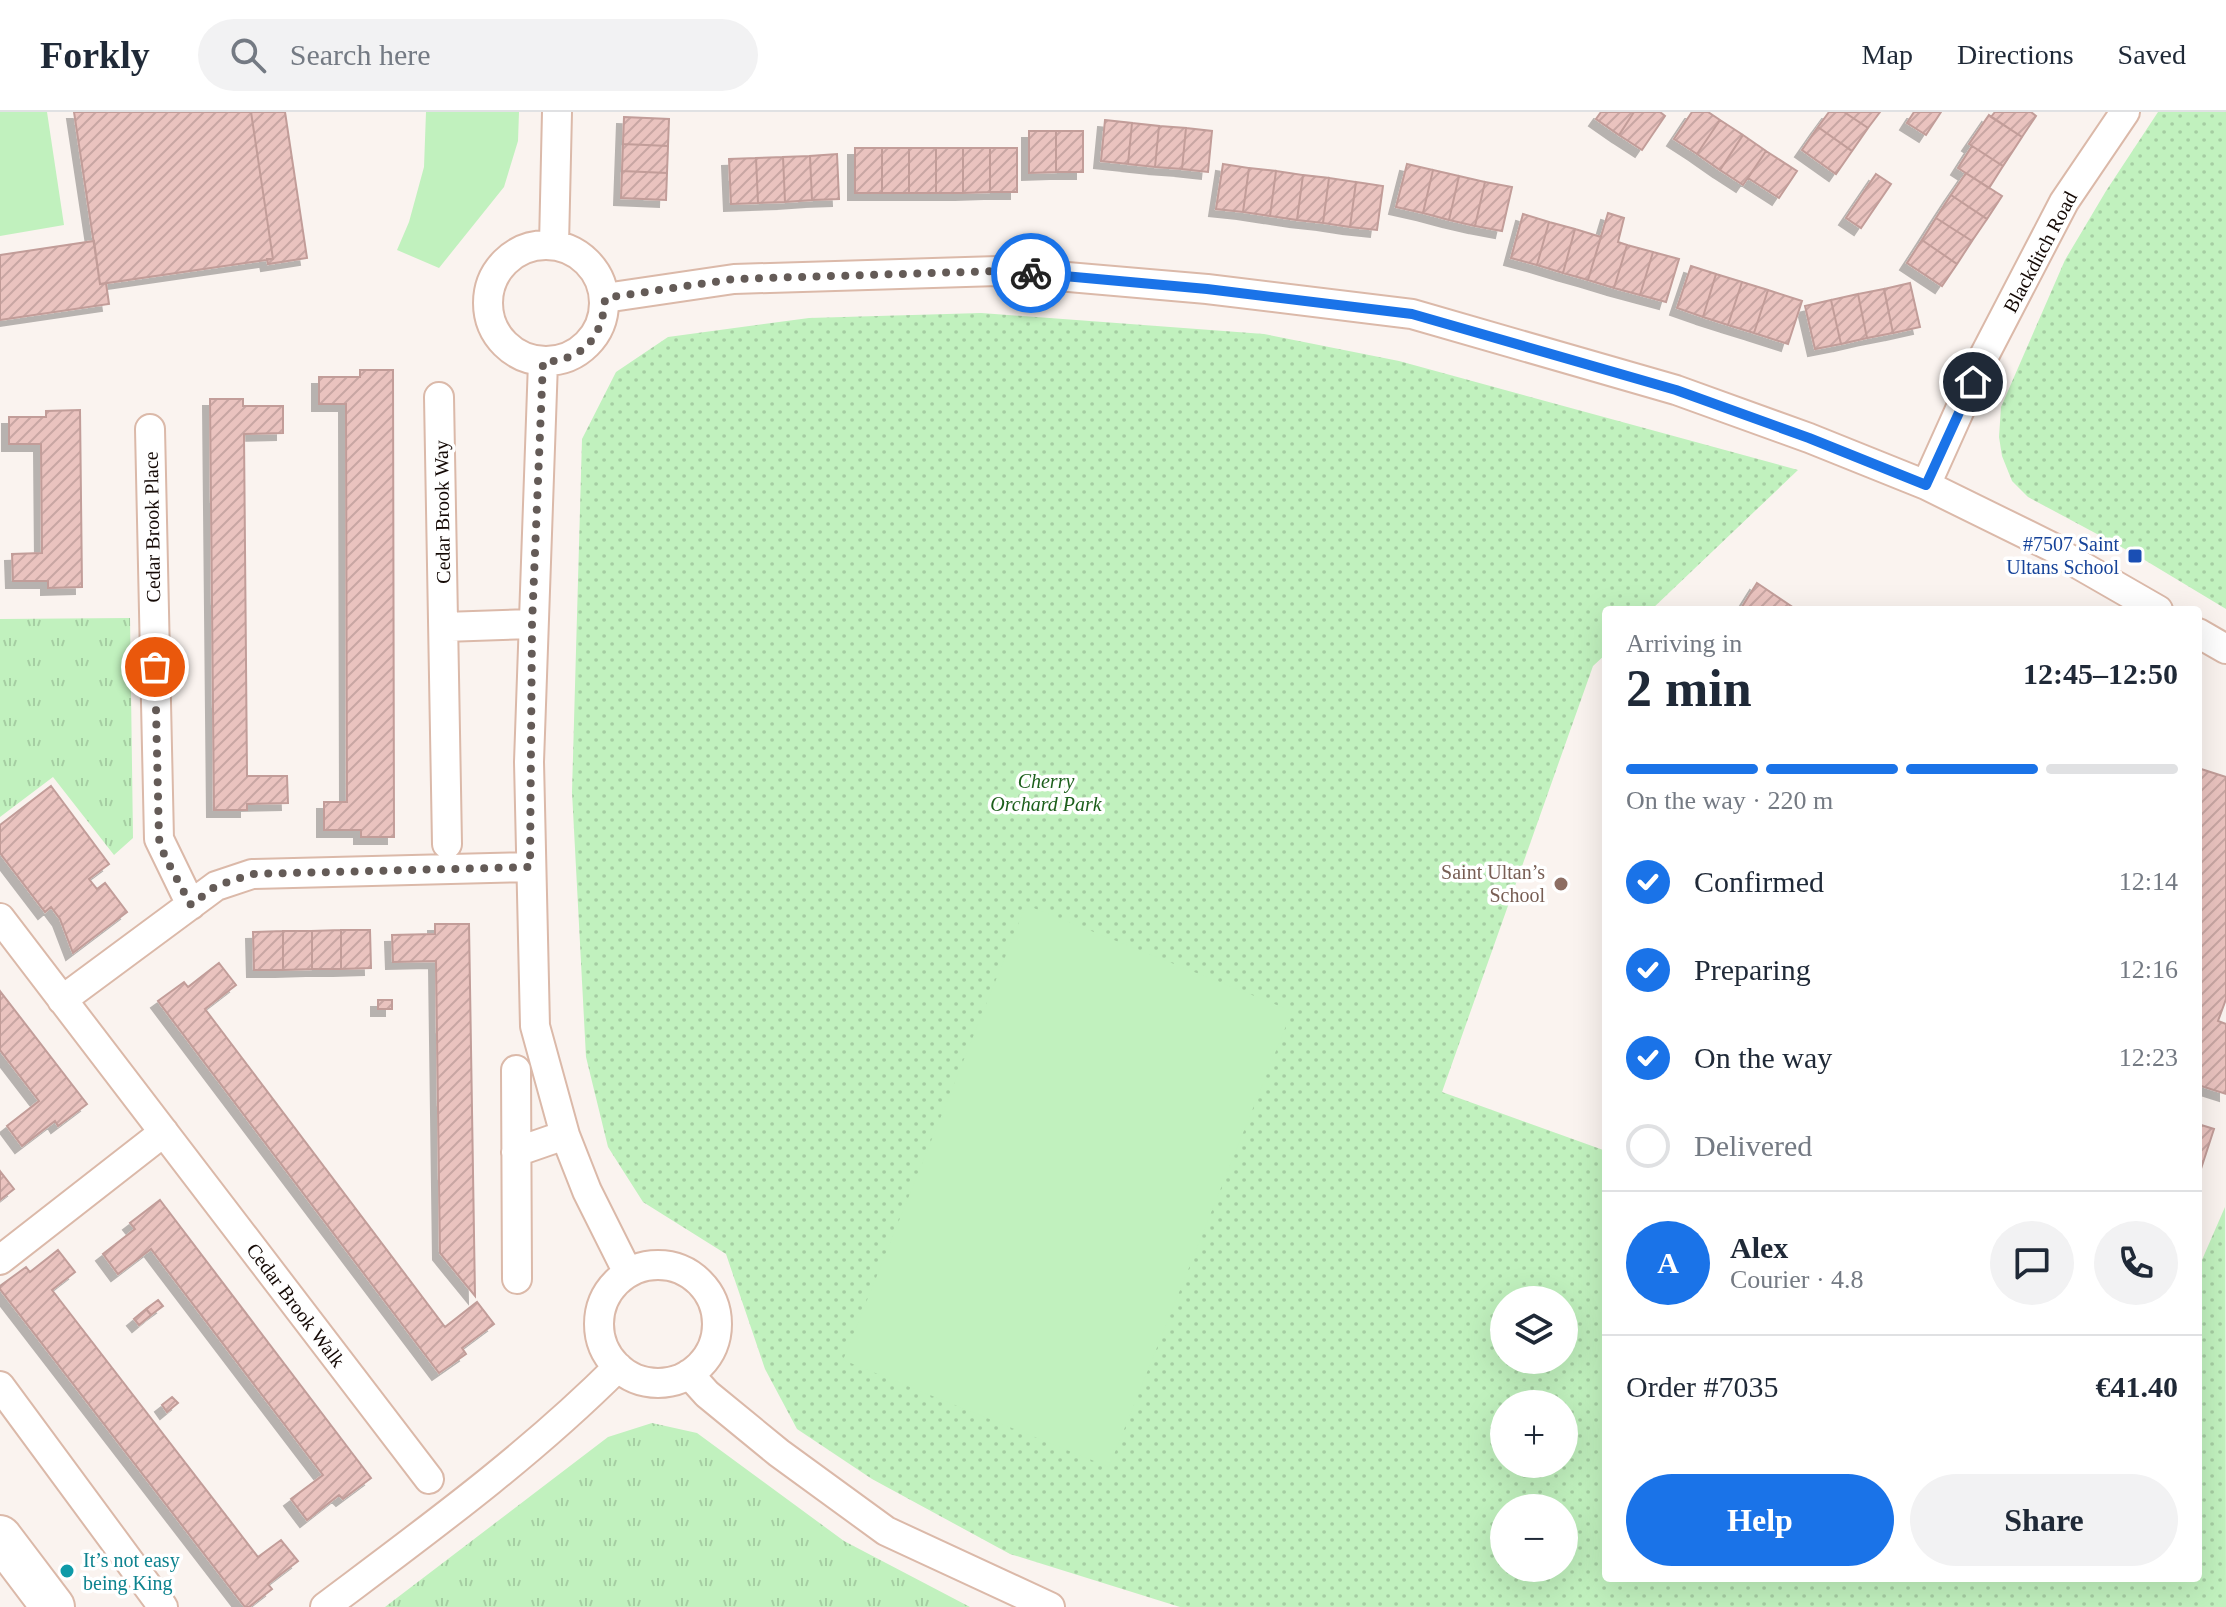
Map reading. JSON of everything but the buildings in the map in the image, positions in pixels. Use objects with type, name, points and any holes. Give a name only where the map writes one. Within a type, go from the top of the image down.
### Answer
[{"type":"street","points":[[554,245],[557,112]]},
{"type":"street","name":"Blackditch Road","points":[[1926,485],[1984,356],[2064,202],[2125,112]]},
{"type":"street","points":[[554,245],[571,250],[588,262],[599,278],[605,298],[601,325],[583,349],[569,358],[543,362],[520,355],[500,339],[490,320],[488,300],[493,280],[506,261],[524,249],[554,245]]},
{"type":"street","points":[[605,298],[734,279],[998,271],[1207,289],[1412,314],[1676,390],[1809,438],[1926,485],[2058,550],[2151,606]]},
{"type":"street","points":[[543,362],[532,624],[530,867],[535,1026],[565,1135],[587,1191],[628,1273]]},
{"type":"street","name":"Cedar Brook Way","points":[[439,397],[447,844]]},
{"type":"street","name":"Cedar Brook Place","points":[[150,429],[159,839],[165,857],[191,905]]},
{"type":"street","points":[[444,627],[532,624]]},
{"type":"street","points":[[2202,635],[2226,649]]},
{"type":"street","points":[[62,1000],[216,886],[252,874],[530,867]]},
{"type":"street","name":"Cedar Brook Walk","points":[[0,918],[429,1479]]},
{"type":"street","points":[[516,1070],[517,1279]]},
{"type":"street","points":[[0,1260],[164,1132]]},
{"type":"street","points":[[516,1152],[565,1135]]},
{"type":"street","points":[[648,1266],[668,1266],[687,1273],[703,1285],[714,1303],[717,1323],[714,1343],[704,1361],[689,1374],[671,1381],[652,1383],[634,1378],[618,1367],[607,1353],[600,1336],[599,1318],[609,1292],[628,1273],[648,1266]]},
{"type":"street","points":[[325,1607],[523,1454],[576,1409],[618,1367]]},
{"type":"street","points":[[689,1374],[707,1394],[779,1453],[886,1531],[1047,1607]]},
{"type":"street","points":[[0,1386],[163,1607]]},
{"type":"street","points":[[0,1537],[53,1607]]},
{"type":"green space","points":[[0,112],[47,112],[64,225],[0,236]]},
{"type":"green space","points":[[426,112],[519,112],[518,141],[504,187],[439,268],[397,250],[409,222],[424,167]]},
{"type":"green space","points":[[2158,112],[2226,112],[2226,609],[2138,556],[2028,497],[2012,481],[2002,456],[1999,437],[2001,407],[2065,260]]},
{"type":"green space","name":"Cherry Orchard Park","points":[[981,313],[1264,334],[1399,361],[1798,470],[1655,606],[1602,606],[1602,658],[1593,666],[1442,1092],[1602,1150],[1602,1582],[2202,1582],[2202,1260],[2225,1207],[2226,1607],[1180,1607],[1010,1554],[872,1479],[797,1429],[765,1369],[726,1254],[643,1202],[608,1147],[586,1057],[572,792],[582,439],[616,372],[668,337],[809,318]]},
{"type":"green space","points":[[130,618],[133,838],[114,855],[53,777],[0,817],[0,619]]},
{"type":"green space","points":[[1026,905],[1292,1011],[1109,1467],[843,1360]]},
{"type":"green space","points":[[652,1423],[697,1433],[844,1541],[970,1607],[385,1607],[608,1437]]},
{"type":"way so far","points":[[155,667],[159,839],[165,857],[191,905],[216,886],[252,874],[530,867],[532,624],[543,362],[569,358],[583,349],[601,325],[605,298],[734,279],[998,271],[1031,273]]},
{"type":"place","name":"#7507 Saint Ultans School","points":[[2135,556]]},
{"type":"place","name":"Saint Ultan’s School","points":[[1561,884]]},
{"type":"place","name":"It’s not easy being King","points":[[67,1571]]},
{"type":"route","points":[[1031,273],[1207,289],[1412,314],[1676,390],[1926,485],[1973,382]]}]
